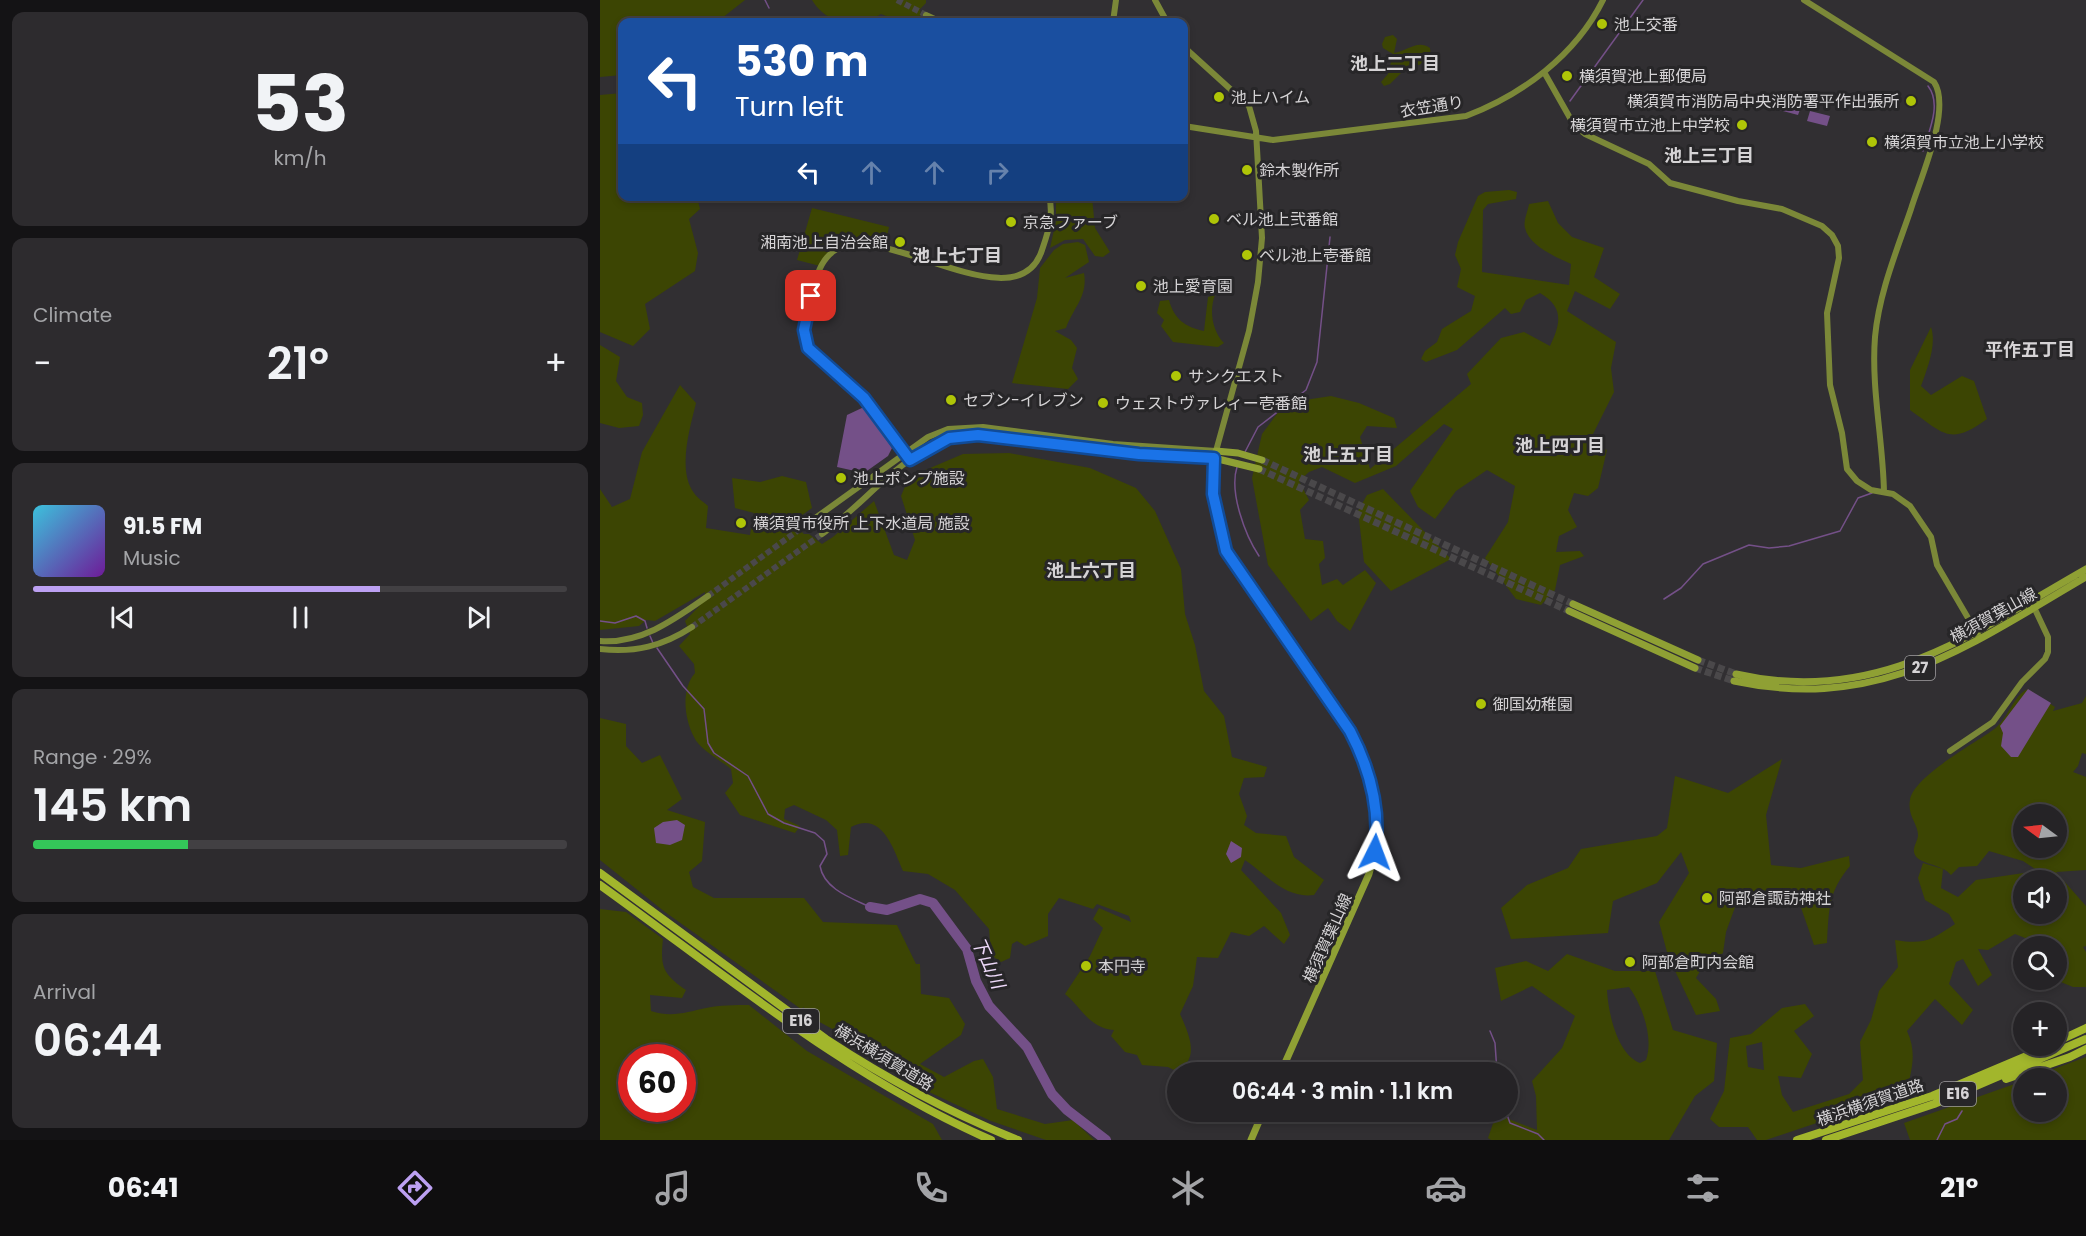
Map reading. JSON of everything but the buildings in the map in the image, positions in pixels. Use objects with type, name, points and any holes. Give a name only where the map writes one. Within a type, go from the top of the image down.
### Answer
[{"type":"highway","name":"横浜横須賀道路","points":[[600,873],[826,1039],[864,1064],[939,1105],[1018,1140]]},
{"type":"highway","name":"横浜横須賀道路","points":[[600,885],[846,1064],[926,1109],[992,1140]]},
{"type":"highway","points":[[2067,1037],[2086,1028]]},
{"type":"highway","name":"横浜横須賀道路","points":[[1826,1140],[1971,1089],[2086,1039]]},
{"type":"highway","points":[[1971,1089],[2070,1057],[2086,1049]]},
{"type":"highway","name":"横浜横須賀道路","points":[[1797,1140],[1932,1096],[2026,1056]]},
{"type":"main road","points":[[1215,455],[1238,453],[1262,460]]},
{"type":"main road","points":[[1215,455],[1259,469]]},
{"type":"main road","name":"横須賀葉山線","points":[[1215,455],[1214,500],[1226,551],[1350,731],[1370,777],[1376,807],[1376,842],[1370,874],[1285,1062]]},
{"type":"main road","name":"横須賀葉山線","points":[[1735,677],[1780,689],[1803,690],[1869,684],[1920,668],[2032,604],[2086,569]]},
{"type":"main road","name":"横須賀葉山線","points":[[2032,604],[2086,578]]},
{"type":"main road","points":[[1569,612],[1696,664],[1573,604]]},
{"type":"main road","points":[[1251,1140],[1259,1122]]},
{"type":"street","points":[[1114,18],[1116,0]]},
{"type":"street","points":[[1155,0],[1165,18]]},
{"type":"street","name":"衣笠通り","points":[[1188,127],[1273,140],[1330,135],[1466,116],[1492,106],[1544,72],[1577,39],[1603,0]]},
{"type":"street","points":[[1804,0],[1934,82],[1940,98],[1935,133],[1889,275],[1875,333],[1876,396],[1884,492]]},
{"type":"street","points":[[927,15],[933,18]]},
{"type":"street","points":[[1188,51],[1249,106],[1255,122],[1257,139],[1262,238],[1255,304],[1215,455]]},
{"type":"street","points":[[1544,72],[1574,125],[1585,134],[1649,164],[1670,183],[1738,201],[1782,209],[1822,226],[1832,235],[1838,246],[1839,258],[1827,313],[1831,398],[1842,433],[1847,469],[1857,481],[1871,490],[1902,498],[1910,506],[1931,537],[1937,565],[1978,635]]},
{"type":"street","points":[[910,460],[864,398],[808,348],[804,339],[805,321],[823,261],[839,248],[864,245],[984,276],[1012,278],[1033,267],[1041,254],[1050,225],[1049,201]]},
{"type":"street","points":[[800,529],[905,453],[939,432],[971,426],[1215,455]]},
{"type":"street","points":[[822,534],[842,520],[888,476],[910,460],[949,438],[978,435],[1150,455],[1215,455]]},
{"type":"street","points":[[600,641],[619,640],[653,631],[708,596]]},
{"type":"street","points":[[1950,751],[1993,722],[2022,682],[2049,652],[2049,638],[2032,604]]},
{"type":"street","points":[[600,649],[630,651],[648,648],[669,641],[692,627]]},
{"type":"green space","points":[[600,0],[745,0],[722,18],[618,18],[618,75],[600,77]]},
{"type":"green space","points":[[812,0],[926,0],[920,9],[921,18],[892,18],[881,14],[876,17],[887,18],[831,18],[820,10]]},
{"type":"green space","points":[[1393,35],[1397,39],[1394,53],[1421,45],[1430,48],[1431,57],[1419,65],[1410,64],[1390,84],[1384,86],[1381,82],[1388,74],[1393,54],[1383,48],[1382,44],[1385,37]]},
{"type":"green space","points":[[618,93],[618,201],[698,201],[700,209],[689,219],[698,253],[695,271],[645,304],[650,329],[633,346],[600,332],[600,95]]},
{"type":"green space","points":[[1509,190],[1517,192],[1516,199],[1488,204],[1483,210],[1482,272],[1569,285],[1571,264],[1537,245],[1525,228],[1529,204],[1548,201],[1558,223],[1572,237],[1604,248],[1594,277],[1620,294],[1610,309],[1575,291],[1567,311],[1616,342],[1611,368],[1614,392],[1589,442],[1607,450],[1598,488],[1588,496],[1574,493],[1568,510],[1577,527],[1559,536],[1556,552],[1580,551],[1584,556],[1560,565],[1555,590],[1541,605],[1516,599],[1485,558],[1508,522],[1515,486],[1487,470],[1456,491],[1435,519],[1418,507],[1410,491],[1453,429],[1444,424],[1396,466],[1355,483],[1322,467],[1309,472],[1299,481],[1309,500],[1300,510],[1305,539],[1323,541],[1325,558],[1319,564],[1322,585],[1337,579],[1343,585],[1365,570],[1376,583],[1350,631],[1337,621],[1328,608],[1311,621],[1268,565],[1252,478],[1262,434],[1285,403],[1331,396],[1359,403],[1394,418],[1397,428],[1367,426],[1360,437],[1370,469],[1471,384],[1467,374],[1501,338],[1524,332],[1550,346],[1558,323],[1557,310],[1548,298],[1540,293],[1526,300],[1520,312],[1511,314],[1505,308],[1457,350],[1426,362],[1421,359],[1425,351],[1437,342],[1442,329],[1471,311],[1475,296],[1457,287],[1461,269],[1455,255],[1458,242],[1478,196],[1485,192]]},
{"type":"green space","points":[[1056,201],[1092,201],[1095,228],[1110,252],[1103,257],[1095,256],[1083,239],[1065,240],[1050,248],[1056,221]]},
{"type":"green space","points":[[812,208],[889,227],[884,250],[863,245],[849,246],[842,248],[820,266],[797,260]]},
{"type":"green space","points":[[1078,242],[1085,245],[1089,262],[1065,278],[1084,273],[1084,288],[1066,328],[1055,331],[1071,340],[1077,348],[1072,368],[1078,379],[1068,389],[1012,383],[1037,298],[1040,268],[1054,250],[1063,244]]},
{"type":"green space","points":[[1215,295],[1212,307],[1213,320],[1217,333],[1224,343],[1218,347],[1173,342],[1161,326],[1164,320],[1157,313],[1160,301],[1169,300],[1181,321],[1204,331],[1208,297]]},
{"type":"green space","points":[[1931,327],[1932,349],[1921,386],[1931,395],[1962,376],[1974,381],[1987,419],[1964,432],[1947,434],[1910,410],[1910,370]]},
{"type":"green space","points":[[600,345],[620,357],[616,381],[627,397],[642,403],[643,415],[639,426],[619,428],[600,423]]},
{"type":"green space","points":[[680,385],[696,403],[686,449],[686,473],[694,493],[708,506],[706,528],[750,535],[754,513],[735,508],[732,478],[760,482],[782,476],[806,482],[812,508],[798,518],[797,527],[804,534],[809,534],[822,544],[874,501],[894,555],[907,560],[915,540],[901,496],[909,477],[963,454],[1009,453],[1090,468],[1136,488],[1155,511],[1181,569],[1185,614],[1195,645],[1204,691],[1224,716],[1232,757],[1267,767],[1264,777],[1244,778],[1239,794],[1247,816],[1244,825],[1256,833],[1286,836],[1294,857],[1324,880],[1314,895],[1294,893],[1277,885],[1245,860],[1241,870],[1281,913],[1290,935],[1284,944],[1264,926],[1249,936],[1231,932],[1218,958],[1197,957],[1193,986],[1180,1014],[1191,1046],[1191,1053],[1187,1062],[1167,1062],[1167,1067],[1142,1065],[1137,1055],[1125,1052],[1111,1036],[1114,1030],[1092,1022],[1065,994],[1090,956],[1103,928],[1093,919],[1099,908],[1131,922],[1129,916],[1097,904],[1093,909],[1059,898],[1048,914],[1048,936],[1025,946],[1017,941],[1012,944],[1010,958],[1001,962],[991,955],[989,929],[955,890],[928,874],[903,871],[885,834],[871,824],[862,823],[851,827],[848,855],[840,856],[837,830],[826,820],[794,805],[785,809],[784,819],[800,826],[795,833],[740,815],[725,793],[733,783],[731,769],[705,750],[697,741],[686,713],[686,695],[695,673],[694,664],[679,646],[690,634],[685,621],[705,600],[705,592],[655,621],[646,620],[639,626],[600,630],[600,489],[612,507],[630,499],[642,452]]},
{"type":"green space","points":[[1383,489],[1451,559],[1391,591],[1364,562],[1358,511],[1367,495]]},
{"type":"green space","points":[[2028,689],[2055,707],[2053,711],[2082,703],[2086,696],[2086,754],[2082,753],[2078,766],[2073,772],[2086,777],[2086,870],[2036,870],[2023,861],[1989,851],[1977,866],[1959,867],[1951,875],[1942,868],[1924,862],[1916,856],[1914,848],[1918,835],[1911,815],[1910,800],[1914,791],[1933,771],[1998,726],[2018,697]]},
{"type":"green space","points":[[600,718],[626,724],[626,746],[642,763],[660,755],[682,799],[667,810],[705,822],[702,861],[689,872],[693,887],[714,898],[804,898],[823,922],[897,925],[916,964],[920,964],[921,994],[949,998],[965,1024],[961,1035],[920,1064],[944,1077],[974,1061],[983,1059],[993,1077],[997,1109],[1045,1124],[1073,1120],[1094,1140],[1046,1140],[991,1121],[927,1091],[887,1065],[873,1047],[858,1043],[805,1014],[804,1007],[801,1009],[665,912],[600,860]]},
{"type":"green space","points":[[1782,759],[1766,815],[1771,865],[1801,868],[1849,856],[1850,866],[1837,884],[1831,902],[1827,943],[1814,945],[1798,899],[1759,889],[1738,899],[1726,932],[1723,953],[1703,966],[1696,978],[1716,999],[1720,1011],[1696,1015],[1668,956],[1659,922],[1689,873],[1681,852],[1657,883],[1613,901],[1608,933],[1511,939],[1501,908],[1527,885],[1568,868],[1581,849],[1657,836],[1667,828],[1675,776],[1728,793]]},
{"type":"green space","points":[[1923,863],[1943,869],[1941,888],[1958,897],[1976,880],[2013,875],[2013,924],[2067,924],[2067,884],[2086,906],[2086,946],[2083,947],[2086,952],[2086,987],[2067,985],[2067,936],[2020,936],[2015,934],[1988,950],[1978,949],[1992,975],[1978,986],[1963,959],[1956,962],[1949,984],[1973,1010],[1962,1025],[1935,999],[1907,1031],[1913,1054],[1906,1093],[1766,1140],[1757,1140],[1748,1127],[1719,1127],[1710,1119],[1724,1091],[1730,1038],[1751,1034],[1782,1008],[1805,1004],[1814,1016],[1794,1031],[1812,1054],[1801,1078],[1778,1076],[1782,1095],[1793,1112],[1849,1094],[1863,1080],[1860,1042],[1871,1020],[1879,991],[1898,967],[1895,940],[1914,942],[1927,940],[1955,924],[1949,914],[1925,900],[1918,878]],"holes":[[[1762,1042],[1764,1070],[1748,1067],[1746,1046]]]},
{"type":"green space","points":[[600,909],[626,912],[663,939],[662,957],[665,969],[672,979],[686,990],[682,998],[650,995],[651,1011],[673,1014],[717,1006],[749,1005],[807,1051],[933,1124],[942,1140],[600,1140]]},
{"type":"green space","points":[[1567,954],[1615,971],[1655,971],[1673,1030],[1717,1043],[1714,1081],[1695,1096],[1669,1140],[1491,1140],[1488,1138],[1494,1122],[1516,1122],[1537,1130],[1536,1096],[1532,1081],[1562,1048],[1575,1016],[1532,986],[1501,1001],[1495,968],[1526,961],[1548,971]],"holes":[[[1629,987],[1642,1012],[1649,1042],[1646,1060],[1640,1063],[1625,1051],[1615,1031],[1607,990]]]},
{"type":"green space","points":[[2086,1057],[2086,1140],[1910,1140],[1904,1123],[2013,1085],[2013,1122],[2067,1122],[2067,1068],[2056,1068]]},
{"type":"shaded area","points":[[1781,99],[1802,104],[1798,115],[1779,110]]},
{"type":"shaded area","points":[[1810,111],[1830,116],[1827,126],[1807,121]]},
{"type":"shaded area","points":[[864,407],[892,448],[888,456],[864,473],[837,467],[847,415]]},
{"type":"shaded area","points":[[2028,689],[2051,703],[2018,757],[2011,757],[2001,746],[2003,733],[2000,726]]},
{"type":"shaded area","points":[[677,820],[685,825],[682,840],[670,845],[656,843],[654,828],[663,822]]},
{"type":"shaded area","points":[[1231,841],[1242,848],[1241,857],[1231,863],[1226,854]]},
{"type":"waterway","points":[[765,0],[769,8]]},
{"type":"waterway","points":[[1570,101],[1643,0]]},
{"type":"waterway","points":[[1923,151],[1934,109],[1932,93],[1928,86]]},
{"type":"waterway","points":[[1245,452],[1258,427],[1306,390],[1317,362],[1330,237]]},
{"type":"waterway","points":[[1237,467],[1235,477],[1237,501],[1244,525],[1259,556]]},
{"type":"waterway","points":[[1664,599],[1681,588],[1703,564],[1749,545],[1769,548],[1789,546],[1840,531],[1858,498],[1872,493]]},
{"type":"waterway","name":"下山川","points":[[600,621],[615,623],[636,616],[645,621],[647,628]]},
{"type":"waterway","name":"下山川","points":[[650,636],[653,643]]},
{"type":"waterway","name":"下山川","points":[[657,648],[683,686],[704,709],[708,743],[714,753],[748,776],[768,814],[784,823],[815,833],[824,841],[827,854],[820,866],[827,881],[839,892],[870,907]]},
{"type":"waterway","name":"下山川","points":[[870,907],[887,910],[920,899],[933,903],[967,949],[976,981],[989,1006],[1027,1047],[1052,1094],[1067,1110],[1106,1140]]},
{"type":"waterway","points":[[1490,1031],[1495,1043],[1496,1062]]},
{"type":"waterway","points":[[1937,1140],[1945,1124],[1957,1119],[1962,1111]]},
{"type":"waterway","points":[[1510,1122],[1538,1134],[1544,1140]]},
{"type":"tunnel","points":[[897,0],[926,15]]},
{"type":"tunnel","points":[[1262,460],[1573,604]]},
{"type":"tunnel","points":[[1259,469],[1569,611]]},
{"type":"tunnel","points":[[708,596],[800,529]]},
{"type":"tunnel","points":[[692,627],[822,534]]},
{"type":"tunnel","points":[[1698,660],[1736,674]]},
{"type":"tunnel","points":[[1695,668],[1734,681]]},
{"type":"place","name":"池上交番","points":[[1602,24]]},
{"type":"place","name":"横須賀池上郵便局","points":[[1567,76]]},
{"type":"place","name":"池上ハイム","points":[[1219,97]]},
{"type":"place","name":"横須賀市消防局中央消防署平作出張所","points":[[1911,101]]},
{"type":"place","name":"横須賀市立池上中学校","points":[[1742,125]]},
{"type":"place","name":"横須賀市立池上小学校","points":[[1872,142]]},
{"type":"place","name":"鈴木製作所","points":[[1247,170]]},
{"type":"place","name":"ベル池上弐番館","points":[[1214,219]]},
{"type":"place","name":"京急ファーブ","points":[[1011,222]]},
{"type":"place","name":"湘南池上自治会館","points":[[900,242]]},
{"type":"place","name":"ベル池上壱番館","points":[[1247,255]]},
{"type":"place","name":"池上愛育園","points":[[1141,286]]},
{"type":"place","name":"サンクエスト","points":[[1176,376]]},
{"type":"place","name":"セブン-イレブン","points":[[951,400]]},
{"type":"place","name":"ウェストヴァレィー壱番館","points":[[1103,403]]},
{"type":"place","name":"池上ポンプ施設","points":[[841,478]]},
{"type":"place","name":"横須賀市役所 上下水道局 施設","points":[[741,523]]},
{"type":"place","name":"御国幼稚園","points":[[1481,704]]},
{"type":"place","name":"阿部倉諏訪神社","points":[[1707,898]]},
{"type":"place","name":"阿部倉町内会館","points":[[1630,962]]},
{"type":"place","name":"本円寺","points":[[1086,966]]},
{"type":"district","name":"池上二丁目","points":[[1395,64]]},
{"type":"district","name":"池上三丁目","points":[[1709,156]]},
{"type":"district","name":"池上七丁目","points":[[957,256]]},
{"type":"district","name":"平作五丁目","points":[[2030,350]]},
{"type":"district","name":"池上四丁目","points":[[1560,446]]},
{"type":"district","name":"池上五丁目","points":[[1348,455]]},
{"type":"district","name":"池上六丁目","points":[[1091,571]]},
{"type":"route","points":[[811,296],[804,330],[804,339],[808,348],[876,411],[910,460],[949,438],[967,435],[1160,456],[1214,458],[1212,483],[1217,520],[1230,560],[1350,731],[1365,762],[1376,807],[1375,852]]}]
